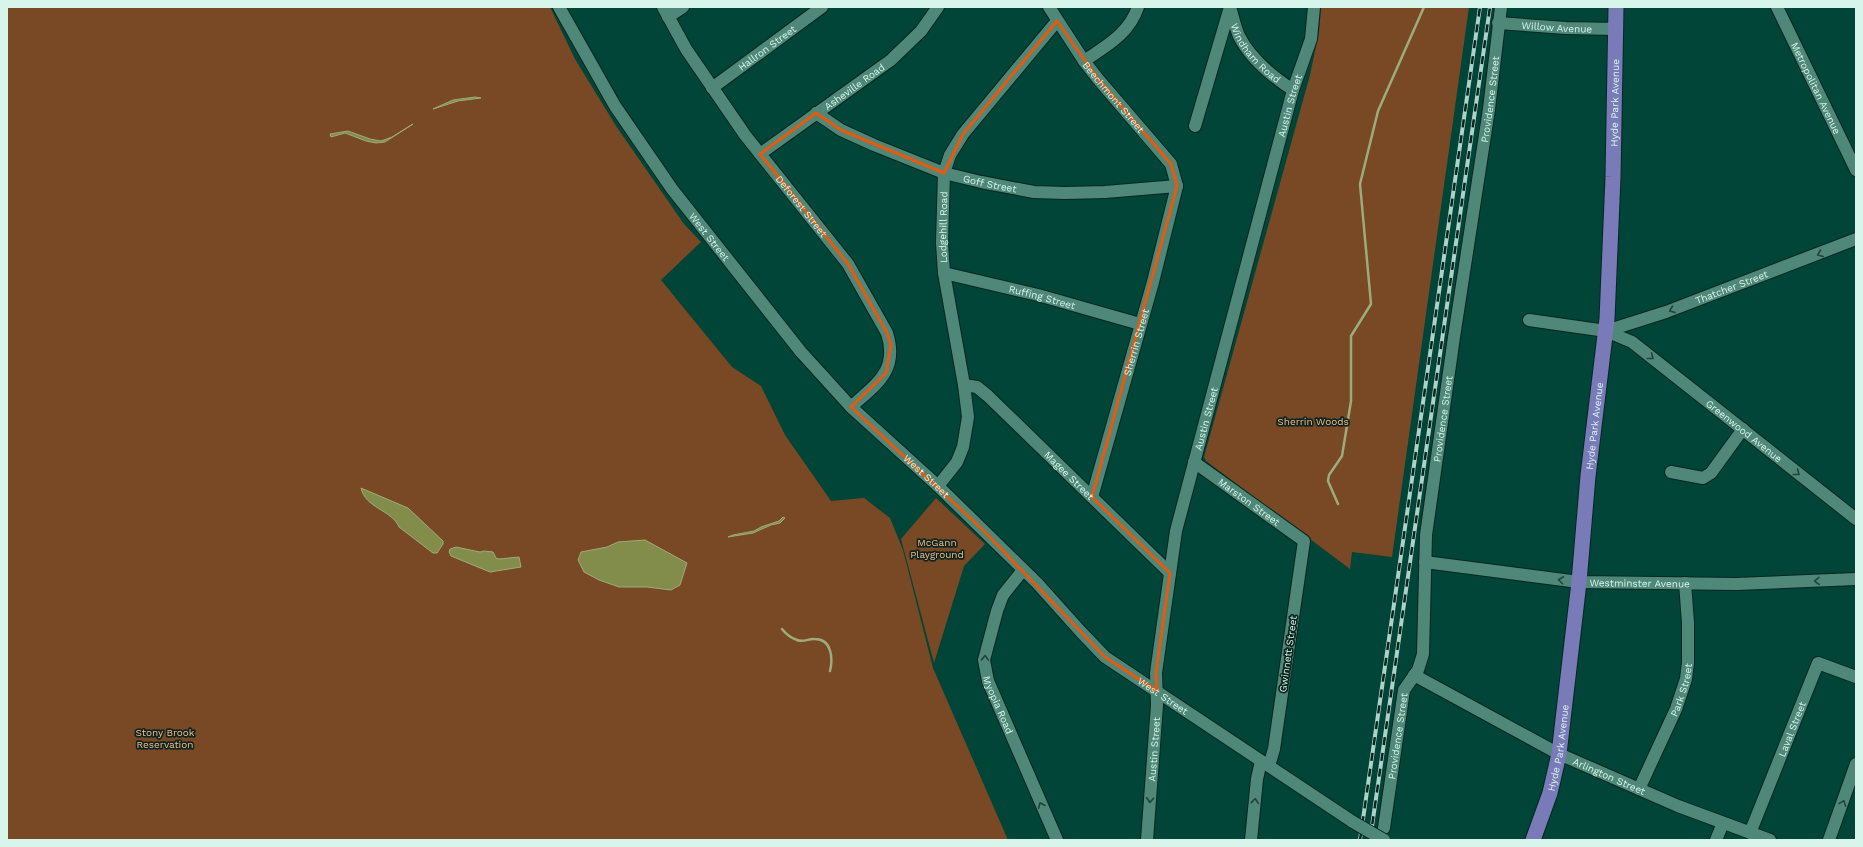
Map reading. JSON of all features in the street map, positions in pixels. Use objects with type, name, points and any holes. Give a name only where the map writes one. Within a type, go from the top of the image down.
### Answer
[{"type":"main road","name":"Hyde Park Avenue","points":[[1533,840],[1550,793],[1559,754],[1579,582],[1588,476],[1606,331],[1611,261],[1616,7]]},
{"type":"street","points":[[665,12],[683,7]]},
{"type":"street","name":"Hallron Street","points":[[712,88],[822,7]]},
{"type":"street","name":"Asheville Road","points":[[760,154],[891,60],[921,31],[938,7]]},
{"type":"street","name":"Beechmont Street","points":[[1049,7],[1084,61],[1171,164],[1178,186]]},
{"type":"street","points":[[1084,61],[1117,38],[1134,20],[1138,7]]},
{"type":"street","points":[[1195,126],[1230,7]]},
{"type":"street","name":"Windham Road","points":[[1230,7],[1236,29],[1246,48],[1270,72],[1293,90]]},
{"type":"street","name":"Austin Street","points":[[1147,840],[1157,705],[1156,673],[1176,527],[1293,90],[1311,38],[1314,7]]},
{"type":"street","name":"Providence Street","points":[[1384,834],[1403,695],[1405,687],[1420,665],[1423,654],[1426,535],[1454,337],[1488,116],[1501,7]]},
{"type":"street","name":"Metropolitan Avenue","points":[[1777,7],[1856,170]]},
{"type":"street","name":"West Street","points":[[561,12],[615,106],[672,188],[801,352],[851,407],[938,486],[1023,570],[1105,657],[1354,822],[1384,834]]},
{"type":"street","name":"Deforest Street","points":[[665,12],[686,49],[712,88],[760,154],[848,264],[887,333],[891,345],[886,373],[851,407]]},
{"type":"street","name":"Lodgehill Road","points":[[938,486],[957,462],[963,447],[968,417],[964,385],[944,273],[942,243],[944,173],[950,155],[963,134],[1057,20]]},
{"type":"street","name":"Willow Avenue","points":[[1498,23],[1566,28],[1616,29]]},
{"type":"street","name":"Goff Street","points":[[816,113],[841,130],[944,173],[981,182],[1034,192],[1105,192],[1178,186]]},
{"type":"street","name":"Sherrin Street","points":[[1092,497],[1153,282],[1178,186]]},
{"type":"street","name":"Thatcher Street","points":[[1606,331],[1666,312],[1856,239]]},
{"type":"street","name":"Ruffing Street","points":[[944,273],[1038,295],[1140,324]]},
{"type":"street","name":"Greenwood Avenue","points":[[1529,320],[1606,331],[1632,342],[1856,519]]},
{"type":"street","points":[[1632,342],[1635,322]]},
{"type":"street","name":"Magee Street","points":[[964,385],[976,387],[988,396],[1170,573]]},
{"type":"street","points":[[1671,472],[1703,478],[1711,473],[1743,429]]},
{"type":"street","name":"Marston Street","points":[[1194,462],[1304,541]]},
{"type":"street","name":"Gwinnett Street","points":[[1251,840],[1257,779],[1274,749],[1304,541]]},
{"type":"street","name":"Westminster Avenue","points":[[1425,562],[1579,582],[1736,584],[1856,579]]},
{"type":"street","name":"Myopia Road","points":[[1023,570],[1003,595],[986,645],[984,660],[988,681],[1057,840]]},
{"type":"street","name":"Park Street","points":[[1639,789],[1676,709],[1686,679],[1688,662],[1688,623],[1685,583]]},
{"type":"street","name":"Laval Street","points":[[1750,833],[1818,663],[1856,677]]},
{"type":"street","name":"Arlington Street","points":[[1414,675],[1559,754],[1639,789],[1723,823],[1770,840]]},
{"type":"street","points":[[1829,840],[1856,764]]},
{"type":"street","points":[[1716,840],[1723,823]]},
{"type":"highlighted area","points":[[1057,21],[1098,79],[1171,164],[1177,186],[1092,497],[1170,573],[1156,673],[1157,691],[1105,657],[982,529],[851,407],[886,373],[891,345],[887,333],[848,264],[760,154],[816,113],[841,130],[944,173],[963,134]]},
{"type":"green space","name":"Stony Brook Reservation","points":[[7,7],[550,7],[575,59],[616,126],[684,224],[701,242],[661,280],[732,367],[761,386],[785,435],[831,501],[864,498],[890,518],[903,550],[933,668],[1008,840],[7,840]]},
{"type":"green space","name":"Sherrin Woods","points":[[1321,7],[1469,7],[1392,557],[1352,552],[1350,569],[1206,461],[1204,457],[1310,75],[1319,32]]},
{"type":"green space","name":"McGann Playground","points":[[936,498],[985,544],[964,566],[934,663],[901,539]]},
{"type":"shaded area","points":[[475,97],[481,98],[458,101],[433,109],[453,100]]},
{"type":"shaded area","points":[[413,124],[385,142],[376,143],[366,141],[345,133],[331,137],[330,134],[348,131],[370,139],[381,141],[392,137]]},
{"type":"shaded area","points":[[361,488],[408,508],[443,541],[443,544],[437,553],[433,553],[399,527],[396,521],[391,517],[373,505],[363,495]]},
{"type":"shaded area","points":[[783,517],[785,518],[780,523],[771,525],[753,533],[728,537],[754,531],[779,521]]},
{"type":"shaded area","points":[[645,540],[687,563],[680,585],[671,590],[647,587],[619,587],[599,580],[584,572],[578,560],[581,552],[607,547],[618,542]]},
{"type":"shaded area","points":[[456,547],[480,552],[493,552],[496,558],[499,559],[519,557],[521,567],[490,572],[451,556],[449,552],[450,549]]},
{"type":"waterway","points":[[1338,504],[1328,481],[1329,475],[1342,456],[1351,401],[1351,336],[1371,304],[1360,184],[1378,111],[1424,7]]},
{"type":"waterway","points":[[782,629],[789,636],[797,640],[802,641],[815,639],[825,642],[830,650],[830,671]]},
{"type":"railway","points":[[1360,840],[1480,7]]},
{"type":"railway","points":[[1370,840],[1490,7]]}]
